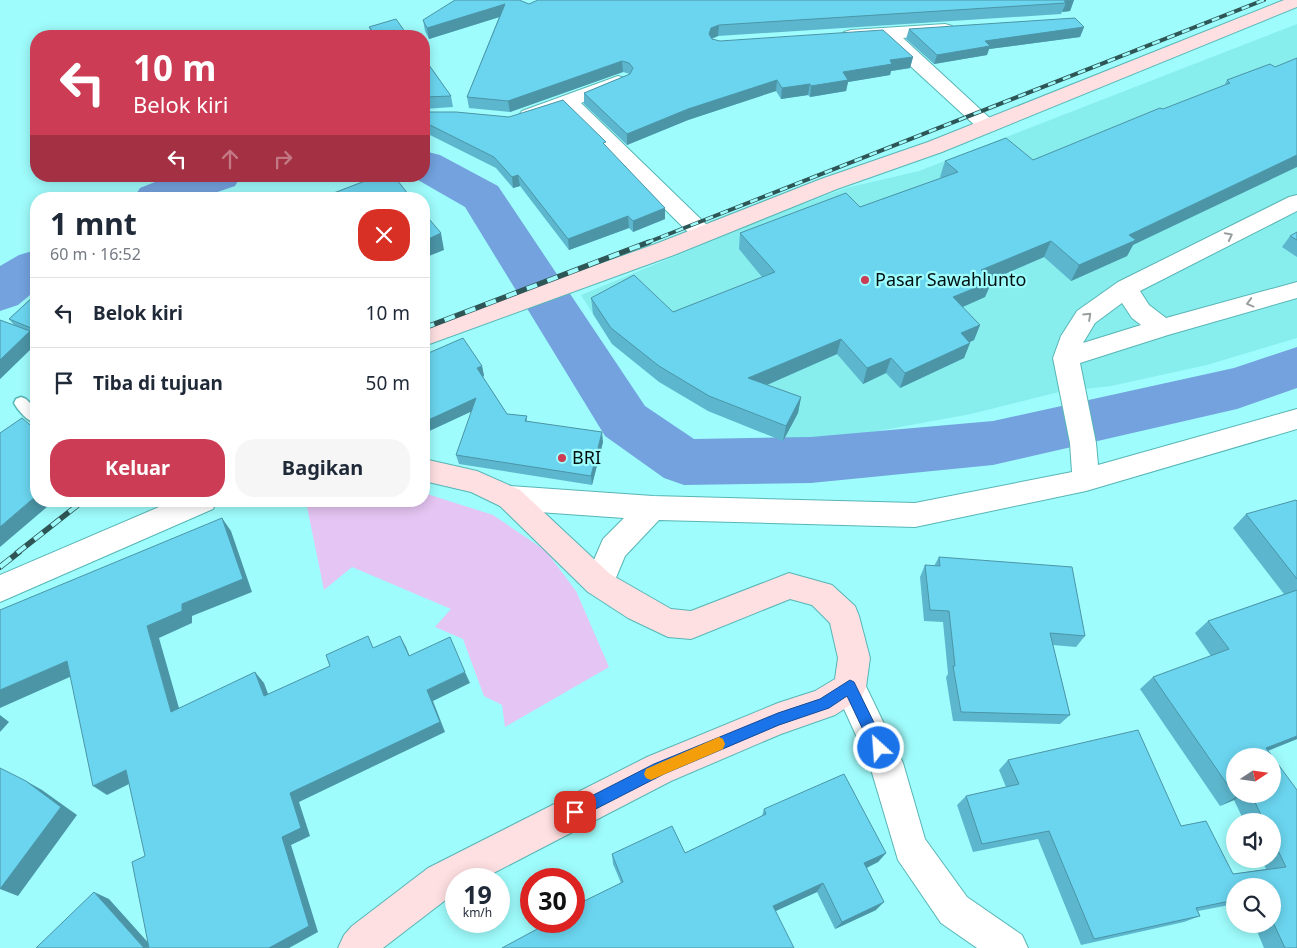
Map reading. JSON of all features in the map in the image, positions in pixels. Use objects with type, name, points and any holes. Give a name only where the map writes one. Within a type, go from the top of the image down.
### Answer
[{"type":"main road","points":[[430,335],[666,249],[829,184],[935,147],[1297,1]]},
{"type":"main road","points":[[357,948],[442,881],[659,769],[778,719],[824,704],[850,687],[854,658],[844,616],[820,594],[789,586],[692,625],[668,622],[639,608],[600,582],[510,498],[477,482],[430,471]]},
{"type":"street","points":[[838,37],[964,28]]},
{"type":"street","points":[[887,34],[987,126]]},
{"type":"street","points":[[511,120],[568,102],[622,80]]},
{"type":"street","points":[[568,102],[703,234]]},
{"type":"street","points":[[1086,480],[1083,443],[1067,365],[1073,336],[1086,317],[1126,288],[1297,202]]},
{"type":"street","points":[[1126,288],[1134,305],[1148,320],[1164,327]]},
{"type":"street","points":[[1067,365],[1164,327],[1297,290]]},
{"type":"street","points":[[510,498],[653,508],[915,515],[1086,480],[1297,418]]},
{"type":"street","points":[[0,589],[189,507]]},
{"type":"street","points":[[600,582],[613,548],[653,508]]},
{"type":"street","points":[[850,687],[886,763],[910,848],[954,910],[1009,948]]},
{"type":"lane","points":[[21,403],[30,412]]},
{"type":"shaded area","points":[[1297,24],[1297,338],[1207,365],[1111,386],[1059,392],[971,414],[812,443],[783,441],[708,411],[612,344],[581,295],[789,209],[846,188],[919,171]]},
{"type":"shaded area","points":[[430,495],[493,515],[546,551],[576,591],[609,667],[505,727],[502,705],[484,696],[463,639],[435,627],[451,609],[352,567],[324,590],[307,507],[430,507]]},
{"type":"building","points":[[455,0],[519,0],[529,4],[538,0],[1074,0],[1064,1],[1066,3],[719,25],[711,28],[709,34],[712,39],[720,41],[883,30],[913,57],[890,60],[892,64],[843,72],[848,80],[811,86],[810,84],[782,88],[777,80],[688,109],[627,134],[584,93],[630,74],[633,68],[629,63],[622,61],[508,101],[467,97],[505,4],[427,28],[423,20]]},
{"type":"building","points":[[1075,18],[1084,27],[985,41],[990,46],[937,55],[909,29]]},
{"type":"building","points":[[396,19],[404,30],[372,30],[369,27]]},
{"type":"building","points":[[1297,58],[1297,155],[1129,235],[1136,240],[1079,265],[1051,241],[981,270],[992,281],[953,297],[980,325],[961,333],[970,343],[905,373],[891,358],[867,368],[841,339],[748,378],[801,397],[786,426],[709,396],[659,366],[611,328],[591,298],[634,275],[673,312],[775,272],[740,233],[846,193],[860,207],[958,172],[945,161],[1006,138],[1033,160],[1160,108],[1163,109],[1230,83],[1227,80],[1270,64],[1275,67]]},
{"type":"building","points":[[430,66],[451,96],[430,97]]},
{"type":"building","points":[[563,100],[606,142],[603,143],[665,208],[633,221],[628,216],[568,239],[518,175],[512,177],[494,157],[430,125],[430,112],[456,112],[509,117]]},
{"type":"building","points":[[362,182],[399,182],[407,192],[336,192]]},
{"type":"building","points":[[430,220],[441,233],[430,238]]},
{"type":"building","points":[[1297,232],[1297,240],[1290,236]]},
{"type":"building","points":[[30,300],[30,328],[9,319]]},
{"type":"building","points":[[0,320],[30,331],[0,360]]},
{"type":"building","points":[[463,338],[482,366],[477,368],[507,414],[527,416],[525,421],[602,432],[591,476],[456,455],[476,398],[430,419],[430,352]]},
{"type":"building","points":[[22,418],[30,425],[30,501],[0,527],[0,433]]},
{"type":"building","points":[[1297,501],[1297,579],[1246,514]]},
{"type":"building","points":[[222,518],[243,579],[182,604],[182,611],[147,626],[171,712],[255,672],[264,696],[330,666],[326,655],[368,636],[373,648],[400,636],[409,656],[450,637],[465,672],[427,690],[440,722],[290,793],[301,828],[282,837],[309,926],[269,948],[149,948],[132,862],[145,856],[126,770],[93,786],[67,661],[0,690],[0,610]]},
{"type":"building","points":[[939,557],[1072,567],[1085,636],[1050,633],[1070,715],[961,712],[953,666],[955,666],[949,611],[930,610],[925,565],[940,566]]},
{"type":"building","points":[[1297,590],[1297,736],[1266,748],[1226,748],[1226,783],[1153,677],[1229,649],[1208,621]]},
{"type":"building","points":[[1138,730],[1181,826],[1206,821],[1226,860],[1226,868],[1230,868],[1233,874],[1286,867],[1281,857],[1281,813],[1260,813],[1255,803],[1281,803],[1281,768],[1297,790],[1297,948],[1285,948],[1278,933],[1281,933],[1281,878],[1226,878],[1226,902],[1196,908],[1200,916],[1094,939],[1049,831],[982,844],[966,796],[1019,784],[1008,760]]},
{"type":"building","points":[[0,768],[26,781],[61,807],[0,889]]},
{"type":"building","points":[[844,774],[886,853],[864,863],[884,902],[842,922],[823,883],[773,906],[794,948],[502,948],[530,933],[585,933],[585,901],[623,882],[612,854],[672,826],[685,853],[766,814],[764,809]]},
{"type":"building","points":[[94,892],[144,948],[36,948],[37,947]]},
{"type":"waterway","points":[[430,168],[482,197],[625,421],[684,462],[811,460],[993,443],[1237,388],[1297,367]]},
{"type":"waterway","points":[[173,192],[198,182]]},
{"type":"waterway","points":[[0,293],[12,282],[30,271]]},
{"type":"railway","points":[[646,243],[1264,0]]},
{"type":"railway","points":[[430,326],[649,242]]},
{"type":"railway","points":[[17,553],[75,507]]},
{"type":"railway","points":[[0,567],[19,552]]},
{"type":"slow traffic","points":[[651,774],[719,744]]},
{"type":"place","name":"Pasar Sawahlunto","points":[[865,280]]},
{"type":"place","name":"BRI","points":[[562,458]]},
{"type":"route","points":[[575,812],[659,769],[778,719],[824,704],[850,687],[879,748]]}]
